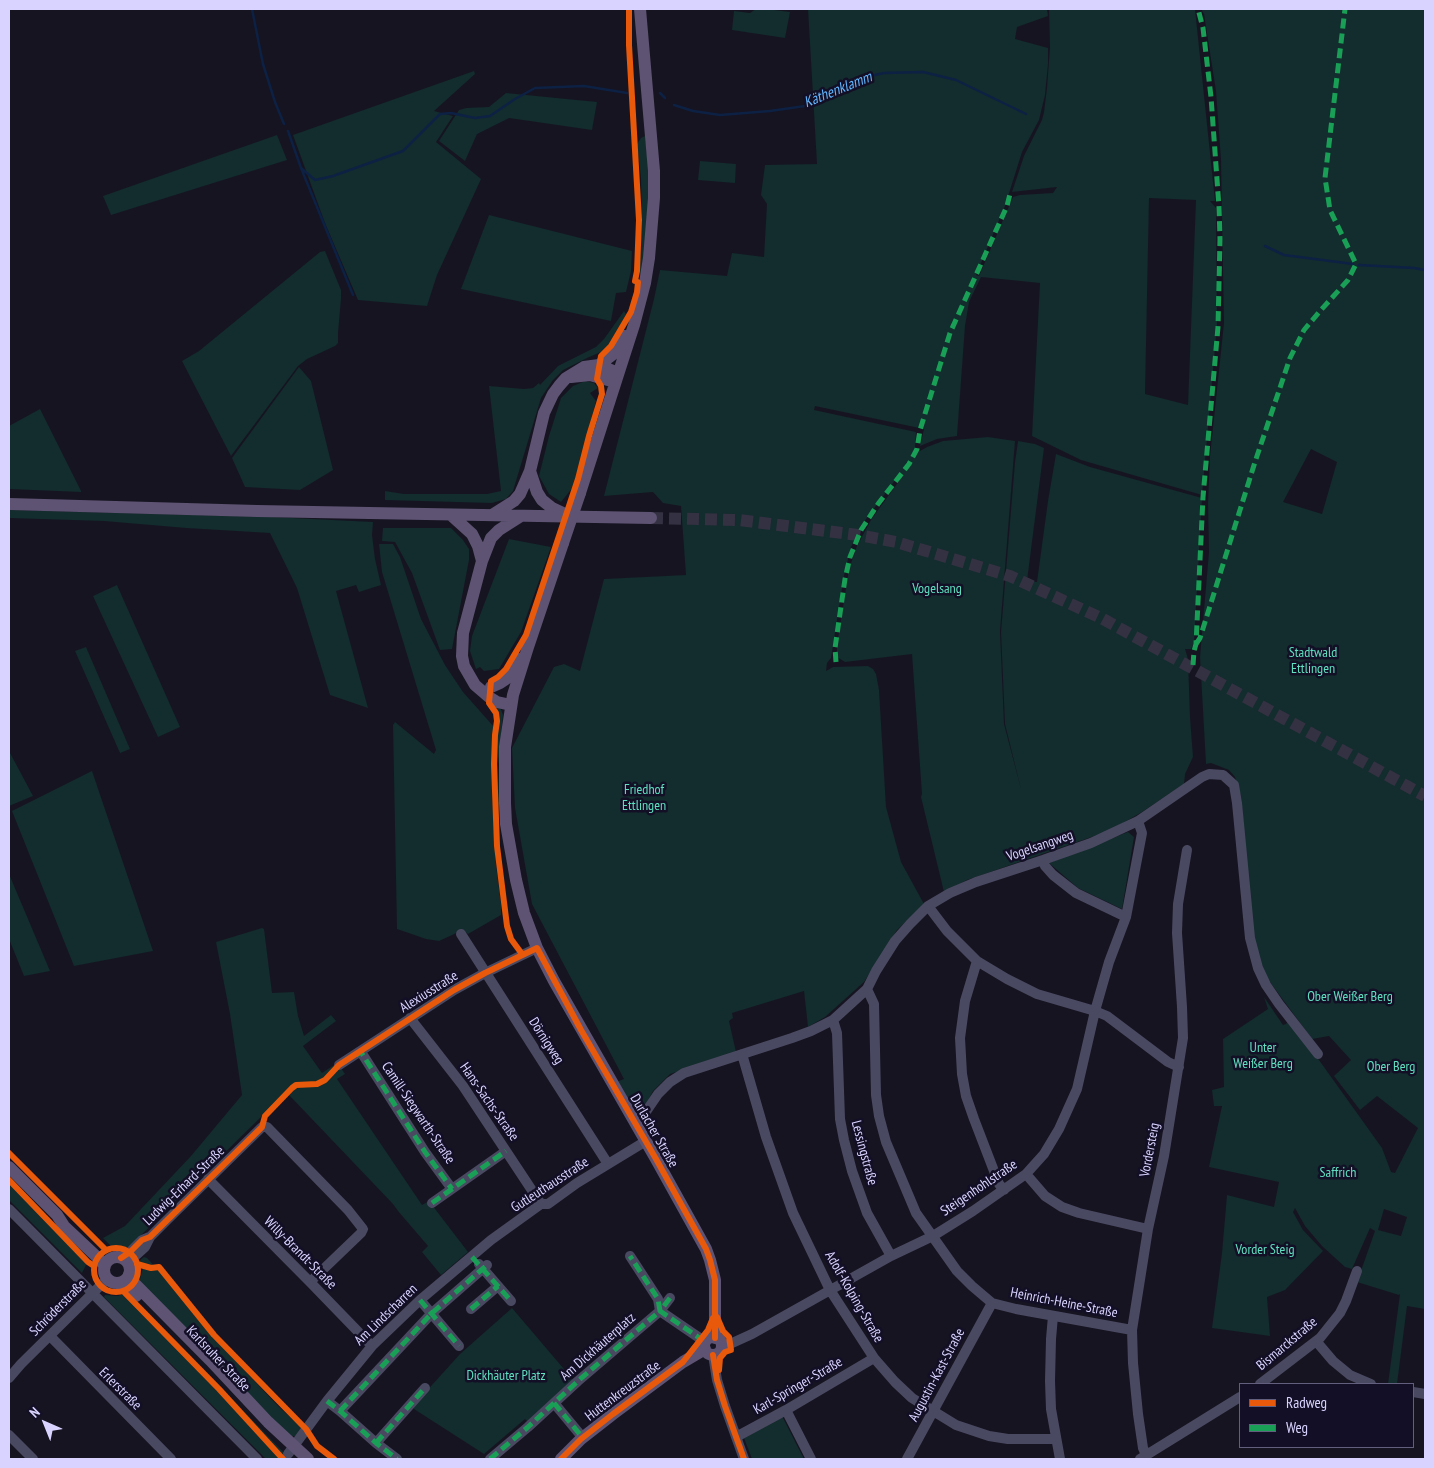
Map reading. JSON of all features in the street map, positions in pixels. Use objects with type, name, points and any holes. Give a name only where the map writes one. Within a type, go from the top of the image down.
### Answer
[{"type":"main road","name":"Durlacher Straße","points":[[640,9],[652,145],[654,198],[645,283],[634,324],[512,700],[504,778],[506,824],[524,913],[537,948],[558,989],[694,1227],[710,1260],[714,1280],[711,1345]]},
{"type":"main road","points":[[599,366],[612,355],[634,324]]},
{"type":"main road","points":[[492,515],[514,501],[520,494],[530,471],[548,404],[552,394],[566,378],[584,367],[599,366],[617,377]]},
{"type":"main road","points":[[566,378],[580,375],[617,377]]},
{"type":"main road","points":[[530,471],[536,492],[542,500],[552,508],[571,517]]},
{"type":"main road","points":[[9,504],[651,518]]},
{"type":"main road","points":[[451,515],[472,534],[478,546],[482,562]]},
{"type":"main road","points":[[512,700],[497,702],[489,698],[475,685],[464,666],[462,656],[463,633],[482,562],[492,538],[500,530],[521,516]]},
{"type":"main road","points":[[491,687],[506,679],[528,647]]},
{"type":"main road","points":[[470,676],[512,700]]},
{"type":"main road","name":"Karlsruher Straße","points":[[9,1167],[57,1215],[69,1220],[117,1270],[129,1288],[292,1453],[308,1459]]},
{"type":"main road","name":"Huttenkreuzstraße","points":[[561,1459],[583,1438],[667,1373],[711,1345]]},
{"type":"street","name":"Vogelsangweg","points":[[636,1124],[658,1094],[670,1082],[684,1073],[792,1038],[833,1020],[867,989],[895,941],[928,906],[950,893],[976,882],[1091,843],[1138,821],[1209,774],[1223,775],[1234,785],[1238,803],[1250,938],[1258,968],[1266,985],[1279,1004],[1318,1054]]},
{"type":"street","name":"Steigenhohlstraße","points":[[711,1345],[730,1344],[752,1334],[891,1256],[933,1236],[1026,1174],[1044,1154],[1059,1129],[1077,1089],[1095,1011],[1109,962],[1126,917],[1142,833],[1138,821]]},
{"type":"street","name":"Vordersteig","points":[[1143,1457],[1133,1363],[1132,1330],[1148,1229],[1164,1156],[1183,1038],[1177,933],[1178,904],[1187,850]]},
{"type":"street","points":[[1043,860],[1045,866],[1053,875],[1076,893],[1126,917]]},
{"type":"street","points":[[928,906],[947,931],[977,961],[1037,994],[1107,1016],[1168,1062],[1179,1067]]},
{"type":"street","name":"Dörnigweg","points":[[461,934],[608,1164]]},
{"type":"street","name":"Alexiusstraße","points":[[340,1065],[454,990],[537,948]]},
{"type":"street","points":[[977,961],[965,1000],[960,1038],[962,1074],[966,1096],[974,1119],[999,1184],[1004,1190]]},
{"type":"street","name":"Heinrich-Heine-Straße","points":[[867,989],[874,1004],[876,1095],[886,1142],[916,1213],[957,1270],[992,1303],[1132,1330]]},
{"type":"street","name":"Hans-Sachs-Straße","points":[[410,1018],[463,1086],[541,1204]]},
{"type":"street","name":"Lessingstraße","points":[[833,1020],[837,1033],[840,1119],[844,1140],[867,1213],[891,1256]]},
{"type":"street","name":"Camill-Siegwarth-Straße","points":[[361,1052],[425,1152],[452,1189]]},
{"type":"street","name":"Adolf-Kolping-Straße","points":[[742,1054],[766,1137],[793,1213],[830,1290],[874,1358],[912,1398],[956,1425],[1008,1440],[1056,1439]]},
{"type":"street","name":"Ludwig-Erhard-Straße","points":[[117,1270],[146,1247],[150,1236],[262,1127],[267,1127],[348,1210],[363,1229],[310,1282]]},
{"type":"street","name":"Gutleuthausstraße","points":[[472,1256],[541,1204],[548,1204],[577,1183],[646,1141]]},
{"type":"street","points":[[432,1203],[506,1151]]},
{"type":"street","points":[[1026,1174],[1045,1196],[1062,1207],[1079,1213],[1148,1229]]},
{"type":"street","name":"Willy-Brandt-Straße","points":[[208,1180],[372,1346]]},
{"type":"street","points":[[9,1209],[257,1459]]},
{"type":"street","points":[[472,1256],[484,1266],[511,1301]]},
{"type":"street","name":"Am Lindscharren","points":[[292,1453],[327,1401],[372,1346],[420,1300],[472,1256]]},
{"type":"street","points":[[630,1256],[658,1299],[660,1311],[711,1345]]},
{"type":"street","points":[[340,1411],[432,1313],[484,1266]]},
{"type":"street","name":"Schröderstraße","points":[[9,1378],[117,1270]]},
{"type":"street","name":"Bismarckstraße","points":[[1261,1383],[1316,1341],[1340,1313],[1357,1271]]},
{"type":"street","points":[[471,1309],[498,1286]]},
{"type":"street","name":"Am Dickhäuterplatz","points":[[490,1459],[660,1311],[670,1298]]},
{"type":"street","points":[[420,1300],[459,1346]]},
{"type":"street","name":"Augustin-Kast-Straße","points":[[907,1459],[992,1303]]},
{"type":"street","points":[[1054,1316],[1051,1339],[1051,1409],[1060,1459]]},
{"type":"street","name":"Erlerstraße","points":[[50,1336],[172,1459]]},
{"type":"street","points":[[1316,1341],[1333,1361],[1350,1375],[1369,1383]]},
{"type":"street","name":"Durlacher Straße","points":[[711,1345],[720,1388],[744,1459]]},
{"type":"street","name":"Karl-Springer-Straße","points":[[736,1437],[874,1358]]},
{"type":"street","points":[[376,1443],[425,1388]]},
{"type":"street","points":[[1143,1457],[1239,1398]]},
{"type":"street","points":[[327,1401],[397,1459]]},
{"type":"street","points":[[554,1404],[583,1438]]},
{"type":"street","points":[[786,1410],[811,1459]]},
{"type":"street","points":[[9,1435],[33,1459]]},
{"type":"green space","points":[[756,9],[790,12],[785,38],[732,30],[734,11],[750,13]]},
{"type":"green space","points":[[808,9],[1047,9],[1048,16],[1017,27],[1015,39],[1048,48],[1045,95],[1039,120],[1022,152],[1005,206],[976,275],[979,276],[1013,197],[1053,193],[1057,187],[1012,192],[1024,156],[1044,112],[1050,47],[1049,9],[1195,9],[1215,201],[1210,201],[1216,208],[1217,325],[1202,495],[1081,460],[1032,436],[1040,283],[981,277],[969,302],[965,326],[957,436],[937,439],[920,446],[924,429],[815,406],[814,410],[916,432],[915,449],[920,451],[943,441],[988,437],[1015,441],[1000,631],[1004,724],[1021,789],[1005,724],[1001,632],[1018,441],[1035,444],[1044,448],[1027,581],[1037,582],[1056,454],[1090,467],[1202,498],[1194,643],[1191,649],[1185,649],[1188,659],[1193,757],[1185,774],[1184,784],[1109,831],[967,880],[944,892],[921,797],[912,654],[845,662],[837,657],[837,645],[849,569],[857,546],[871,520],[899,481],[899,475],[864,522],[851,547],[844,576],[831,658],[827,663],[826,671],[833,667],[868,666],[876,674],[879,690],[886,807],[901,862],[924,904],[897,930],[864,982],[825,1017],[808,1027],[804,991],[732,1013],[733,1018],[729,1021],[736,1052],[670,1074],[653,1091],[639,1114],[636,1113],[616,1082],[624,1079],[532,904],[515,808],[512,748],[554,667],[564,664],[580,671],[604,579],[686,575],[681,506],[663,503],[653,492],[604,496],[660,270],[727,276],[732,253],[764,257],[767,204],[761,195],[765,165],[817,164]],"holes":[[[1149,198],[1196,200],[1188,405],[1145,394]]]},
{"type":"green space","name":"Stadtwald Ettlingen","points":[[1201,9],[1425,9],[1425,1309],[1407,1306],[1397,1383],[1388,1383],[1400,1294],[1357,1282],[1375,1231],[1370,1228],[1352,1269],[1345,1267],[1322,1246],[1305,1226],[1295,1208],[1293,1212],[1303,1230],[1323,1251],[1285,1290],[1267,1297],[1270,1336],[1212,1328],[1222,1253],[1227,1195],[1274,1207],[1279,1182],[1209,1167],[1222,1106],[1214,1106],[1212,1090],[1224,1087],[1223,1039],[1268,1009],[1264,997],[1283,1025],[1288,1021],[1319,1060],[1382,1148],[1391,1172],[1395,1173],[1418,1128],[1377,1096],[1360,1110],[1334,1076],[1351,1060],[1329,1036],[1312,1039],[1261,970],[1254,945],[1241,796],[1235,777],[1229,770],[1211,763],[1206,764],[1200,657],[1209,552],[1208,503],[1210,456],[1224,323],[1221,160],[1216,91],[1204,14]],"holes":[[[1311,449],[1337,462],[1322,514],[1283,502]],[[1384,1209],[1407,1217],[1401,1236],[1378,1230]]]},
{"type":"green space","points":[[474,71],[475,74],[434,111],[453,116],[436,142],[481,179],[437,275],[427,306],[358,300],[325,223],[293,135]]},
{"type":"green space","points":[[506,93],[597,102],[592,130],[509,118],[477,134],[465,161],[439,141],[459,110],[489,107]]},
{"type":"green space","points":[[277,135],[287,160],[111,215],[103,196]]},
{"type":"green space","points":[[645,136],[649,172],[649,198],[646,248],[641,275],[639,272],[642,221],[641,178],[637,144]]},
{"type":"green space","points":[[700,161],[736,164],[735,183],[698,180]]},
{"type":"green space","points":[[489,215],[632,251],[631,271],[626,292],[616,293],[611,321],[461,289]]},
{"type":"green space","points":[[325,251],[341,290],[338,343],[307,359],[298,366],[231,456],[182,361],[199,351],[320,252]]},
{"type":"green space","points":[[624,311],[626,314],[611,344],[601,352],[563,370],[553,380],[541,398],[513,491],[506,499],[492,503],[385,500],[385,491],[404,494],[487,494],[501,491],[489,386],[524,389],[533,388],[539,383],[540,385],[558,366],[596,347]]},
{"type":"green space","points":[[299,367],[311,381],[333,470],[300,490],[245,487],[232,458]]},
{"type":"green space","points":[[585,381],[594,383],[598,388],[590,393],[596,401],[574,486],[561,502],[549,494],[539,476],[561,398],[573,386]]},
{"type":"green space","points":[[40,409],[81,492],[9,489],[9,426]]},
{"type":"green space","points":[[9,510],[272,517],[373,522],[372,535],[375,559],[381,585],[359,592],[356,585],[336,591],[368,708],[330,695],[297,588],[270,533],[104,521],[9,518]]},
{"type":"green space","points":[[383,528],[451,528],[469,549],[469,560],[452,649],[440,650],[412,573],[395,542],[382,541]]},
{"type":"green space","points":[[509,539],[551,547],[521,632],[499,669],[484,671],[480,667],[476,669],[470,651],[472,636]]},
{"type":"green space","points":[[379,544],[393,544],[400,557],[421,619],[445,665],[463,692],[494,727],[492,758],[493,815],[501,915],[468,934],[463,930],[439,941],[426,939],[397,929],[393,725],[395,722],[434,754],[436,750],[382,572]]},
{"type":"green space","points":[[117,585],[180,727],[158,737],[93,596]]},
{"type":"green space","points":[[86,647],[130,749],[120,753],[75,651]]},
{"type":"green space","points":[[491,702],[500,707],[503,715],[498,765],[498,809],[496,759],[498,717],[496,709]]},
{"type":"green space","points":[[9,751],[33,796],[9,806]]},
{"type":"green space","points":[[92,771],[153,951],[74,966],[12,811]]},
{"type":"green space","points":[[1128,832],[1134,837],[1122,909],[1078,888],[1049,863]]},
{"type":"green space","points":[[9,874],[50,971],[24,976],[9,939]]},
{"type":"green space","points":[[264,929],[272,993],[294,992],[304,1036],[331,1015],[336,1021],[303,1046],[322,1073],[334,1065],[338,1070],[341,1068],[345,1074],[337,1079],[422,1205],[429,1201],[468,1252],[441,1275],[422,1252],[428,1246],[393,1204],[289,1095],[265,1118],[262,1116],[129,1247],[111,1246],[103,1238],[125,1226],[191,1156],[242,1095],[230,1014],[216,942]]},
{"type":"green space","points":[[9,1182],[87,1263],[82,1273],[9,1200]]},
{"type":"green space","points":[[144,1257],[161,1273],[219,1343],[277,1405],[303,1429],[295,1436],[287,1437],[139,1283],[143,1267],[139,1261]]},
{"type":"green space","points":[[127,1292],[290,1459],[266,1459],[104,1297],[105,1295],[118,1296]]},
{"type":"green space","name":"Dickhäuter Platz","points":[[512,1308],[575,1382],[529,1423],[525,1419],[484,1454],[414,1409],[413,1406],[460,1354]]},
{"type":"green space","points":[[782,1416],[804,1459],[752,1459],[744,1438]]},
{"type":"waterway","points":[[252,9],[263,64],[284,124]]},
{"type":"waterway","name":"Käthenklamm","points":[[674,105],[693,111],[720,115],[770,111],[805,106],[861,78],[884,73],[923,72],[956,80],[1026,114]]},
{"type":"waterway","points":[[301,168],[315,180],[333,176],[403,151],[440,114],[451,113],[475,118],[490,116],[535,88],[584,86],[627,93]]},
{"type":"waterway","name":"Käthenklamm","points":[[660,93],[665,98]]},
{"type":"waterway","points":[[288,131],[301,168],[353,295]]},
{"type":"waterway","name":"Käthenklamm","points":[[1265,246],[1284,255],[1353,264]]},
{"type":"waterway","name":"Käthenklamm","points":[[1359,265],[1425,270]]},
{"type":"tunnel","points":[[651,518],[739,520],[858,535],[896,542],[1010,576],[1101,618],[1425,796]]},
{"type":"marked path","points":[[1193,665],[1196,644],[1203,497],[1218,327],[1220,239],[1211,97],[1203,28],[1198,9]]},
{"type":"marked path","points":[[1196,644],[1200,638],[1290,358],[1304,330],[1348,280],[1356,264],[1330,210],[1325,178],[1345,9]]},
{"type":"marked path","points":[[836,662],[835,648],[850,557],[861,530],[878,504],[909,464],[917,449],[920,430],[950,333],[1007,206],[1010,194]]},
{"type":"marked path","points":[[356,1055],[361,1052],[425,1152],[452,1189]]},
{"type":"marked path","points":[[432,1203],[506,1151]]},
{"type":"marked path","points":[[490,1459],[660,1311],[658,1299],[630,1256]]},
{"type":"marked path","points":[[472,1257],[511,1301]]},
{"type":"marked path","points":[[340,1411],[432,1313],[487,1265]]},
{"type":"marked path","points":[[471,1309],[498,1286]]},
{"type":"marked path","points":[[670,1298],[660,1311],[701,1339]]},
{"type":"marked path","points":[[420,1300],[459,1346]]},
{"type":"marked path","points":[[376,1443],[425,1388]]},
{"type":"marked path","points":[[327,1401],[397,1459]]},
{"type":"marked path","points":[[554,1403],[583,1438]]},
{"type":"cycle path","points":[[522,954],[511,939],[507,926],[497,846],[494,764],[497,721],[496,713],[489,703],[491,681],[506,669],[526,635],[578,479],[602,394],[601,386],[597,379],[601,356],[611,346],[631,312],[637,292],[638,282],[635,281],[639,220],[629,45],[629,9]]},
{"type":"cycle path","points":[[121,1258],[142,1240],[150,1237],[262,1127],[265,1116],[296,1085],[317,1084],[325,1080],[339,1065],[454,990],[537,948],[581,1030],[706,1249],[715,1280],[715,1338]]},
{"type":"cycle path","points":[[9,1153],[106,1250]]},
{"type":"cycle path","points":[[9,1180],[94,1266]]},
{"type":"cycle path","points":[[120,1248],[132,1254],[137,1261],[138,1270],[137,1279],[132,1286],[125,1291],[112,1292],[104,1289],[97,1282],[94,1266],[97,1258],[104,1251],[120,1248]]},
{"type":"cycle path","points":[[137,1264],[151,1268],[159,1267],[214,1335],[306,1429],[317,1446],[334,1459]]},
{"type":"cycle path","points":[[123,1291],[219,1389],[283,1459]]},
{"type":"cycle path","points":[[717,1317],[723,1331],[729,1337],[731,1350],[725,1352],[720,1358],[719,1370]]},
{"type":"cycle path","points":[[561,1459],[581,1439],[683,1362],[708,1330],[713,1318]]},
{"type":"cycle path","points":[[713,1355],[717,1380],[744,1459]]},
{"type":"park label","name":"Vogelsang","points":[[937,589]]},
{"type":"park label","name":"Friedhof Ettlingen","points":[[644,798]]},
{"type":"park label","name":"Ober Weißer Berg","points":[[1350,997]]},
{"type":"park label","name":"Unter Weißer Berg","points":[[1263,1056]]},
{"type":"park label","name":"Ober Berg","points":[[1391,1067]]},
{"type":"park label","name":"Saffrich","points":[[1338,1173]]},
{"type":"park label","name":"Vorder Steig","points":[[1265,1250]]}]
